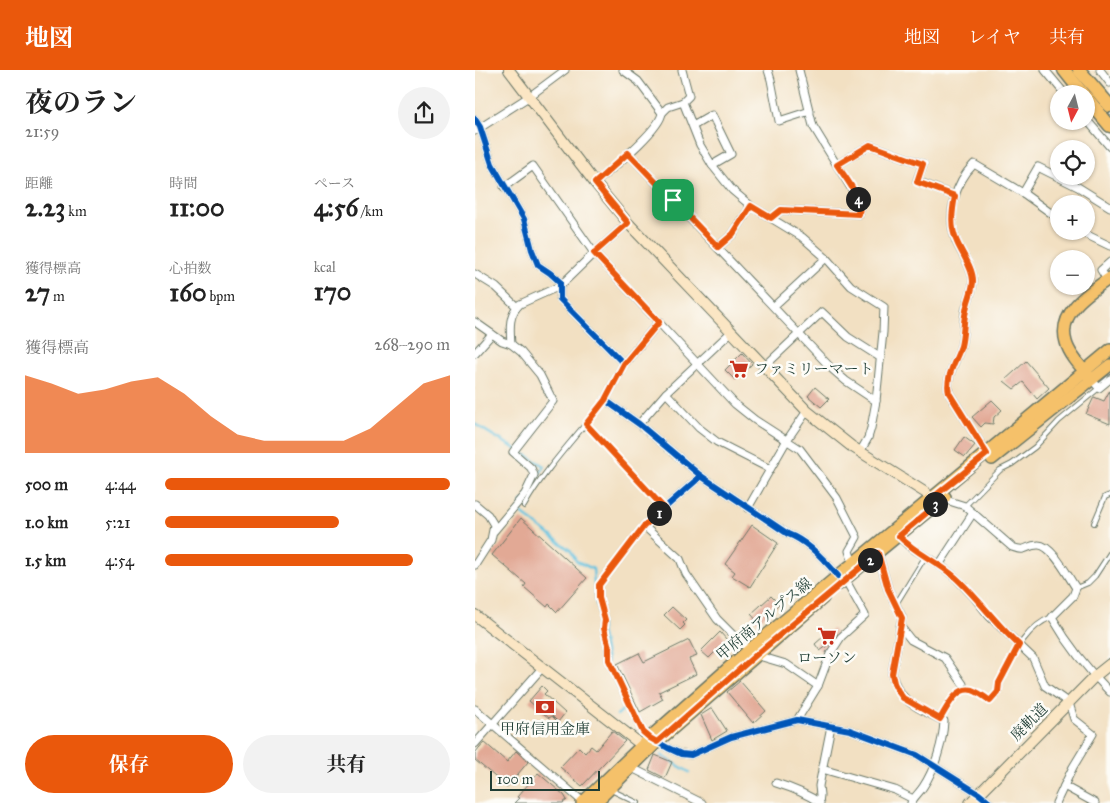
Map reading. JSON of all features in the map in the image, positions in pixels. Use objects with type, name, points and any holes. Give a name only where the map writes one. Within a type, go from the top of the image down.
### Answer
[{"type":"highway","points":[[1085,70],[1110,99]]},
{"type":"highway","points":[[1067,71],[1077,85]]},
{"type":"highway","points":[[1067,71],[1110,106]]},
{"type":"highway","points":[[1095,108],[1110,126]]},
{"type":"main road","points":[[1095,384],[1066,343],[1067,320],[1073,308],[1109,279]]},
{"type":"main road","name":"甲府南アルプス線","points":[[582,803],[753,652],[841,578],[899,536],[1084,370],[1110,350]]},
{"type":"main road","name":"甲府南アルプス線","points":[[990,455],[1095,384],[1110,365]]},
{"type":"main road","name":"甲府南アルプス線","points":[[841,578],[853,563],[937,501]]},
{"type":"main road","name":"甲府南アルプス線","points":[[595,803],[632,768],[649,744]]},
{"type":"street","points":[[509,70],[628,223],[807,411],[860,452],[937,501],[965,506],[1012,547],[1027,550],[1035,545],[1041,545],[1048,550],[1062,566],[1076,588],[1073,596],[1052,617],[1066,642],[1079,659],[1110,692]]},
{"type":"street","points":[[477,129],[530,96],[565,70]]},
{"type":"street","points":[[623,70],[638,81],[662,113]]},
{"type":"street","points":[[595,183],[657,125],[662,113],[669,107],[683,102],[689,96],[682,70]]},
{"type":"street","points":[[768,70],[779,121],[810,111]]},
{"type":"street","points":[[771,218],[781,210],[859,214],[860,209],[857,198],[813,126],[799,70]]},
{"type":"street","points":[[1045,70],[1058,85]]},
{"type":"street","points":[[1100,70],[1110,83]]},
{"type":"street","points":[[683,102],[700,146],[732,190],[751,206],[801,237],[826,258],[851,286],[884,307],[876,401],[868,438],[860,452]]},
{"type":"street","points":[[693,126],[712,115],[731,154],[712,165]]},
{"type":"street","points":[[475,119],[491,164],[524,219],[531,250],[538,265],[560,282],[560,299],[624,364]]},
{"type":"street","points":[[1095,130],[1110,147]]},
{"type":"street","points":[[837,165],[870,145],[923,164],[917,182],[955,196]]},
{"type":"street","points":[[628,153],[846,382],[876,401]]},
{"type":"street","points":[[990,455],[949,393],[947,387],[948,378],[962,343],[965,311],[973,280],[953,230],[951,213],[955,196],[966,172],[974,164],[1023,193],[1050,212]]},
{"type":"street","points":[[504,187],[533,166],[594,253],[735,404],[755,420],[800,448],[837,498],[857,537],[849,551],[853,563]]},
{"type":"street","points":[[1023,193],[1038,167],[1078,187],[1110,207]]},
{"type":"street","points":[[718,247],[733,234],[751,206]]},
{"type":"street","points":[[511,344],[512,316],[517,306],[560,286],[628,223]]},
{"type":"street","points":[[1095,239],[1110,246]]},
{"type":"street","points":[[774,306],[826,258]]},
{"type":"street","points":[[1109,279],[1101,270],[1110,262]]},
{"type":"street","points":[[475,274],[496,287],[517,306]]},
{"type":"street","points":[[764,367],[821,312],[848,338],[881,358]]},
{"type":"street","points":[[475,322],[521,352],[540,375],[553,400],[513,452],[531,468],[534,475],[525,494],[494,531]]},
{"type":"street","points":[[659,322],[624,364],[605,400],[639,424],[701,476],[788,534],[798,538],[841,578],[865,614],[841,636],[830,654],[818,686],[797,720]]},
{"type":"street","points":[[639,424],[666,393],[731,332]]},
{"type":"street","points":[[475,353],[492,334]]},
{"type":"street","points":[[1095,384],[1110,379]]},
{"type":"street","points":[[666,393],[705,433],[717,442],[770,469]]},
{"type":"street","points":[[748,508],[787,440],[807,411]]},
{"type":"street","points":[[649,744],[609,660],[609,648],[604,628],[605,620],[599,598],[599,585],[644,526],[701,476]]},
{"type":"street","points":[[475,504],[488,515],[494,525],[491,540],[475,565]]},
{"type":"street","points":[[939,565],[973,513]]},
{"type":"street","points":[[644,526],[680,558],[686,574],[717,619],[738,640],[753,652],[786,664],[818,686]]},
{"type":"street","points":[[899,536],[909,548],[939,565],[975,597],[989,616],[1008,632],[1033,658],[1045,686],[1069,703],[1074,719],[1093,734],[1073,767],[1057,803]]},
{"type":"street","points":[[822,769],[895,790],[912,801],[924,786],[943,737],[944,721],[903,698],[898,691],[892,674],[902,618],[895,606],[878,553]]},
{"type":"street","points":[[475,615],[542,668],[649,744],[681,754],[691,755],[731,737],[797,720],[850,730],[917,755],[990,803]]},
{"type":"street","points":[[900,626],[911,640],[945,658],[963,684]]},
{"type":"street","name":"廃軌道","points":[[970,803],[1095,676],[1110,664]]},
{"type":"street","points":[[475,744],[542,668]]},
{"type":"street","points":[[475,709],[582,803]]},
{"type":"street","points":[[819,803],[819,786],[831,726]]},
{"type":"street","points":[[632,768],[702,803]]},
{"type":"street","points":[[776,783],[809,795],[819,803]]},
{"type":"street","points":[[1064,786],[1095,803]]},
{"type":"lane","points":[[965,506],[1003,469],[1035,447],[1095,384]]},
{"type":"lane","points":[[524,506],[551,466],[605,400]]},
{"type":"lane","points":[[586,424],[664,508]]},
{"type":"lane","points":[[990,455],[1003,469]]},
{"type":"lane","points":[[1094,523],[1105,497],[1110,495]]},
{"type":"lane","points":[[1076,588],[1088,583],[1095,576],[1110,553]]},
{"type":"lane","points":[[895,606],[925,556]]},
{"type":"lane","points":[[940,719],[954,696],[966,690],[973,690],[990,701],[998,692],[999,683],[1019,645],[1035,627],[1052,617]]},
{"type":"lane","points":[[609,789],[638,803]]},
{"type":"building","points":[[742,353],[752,364],[735,380],[725,370]]},
{"type":"building","points":[[1026,361],[1049,388],[1037,399],[1023,382],[1014,389],[1004,381]]},
{"type":"building","points":[[815,387],[829,399],[821,407],[808,396]]},
{"type":"building","points":[[1110,390],[1110,424],[1086,414],[1094,397],[1104,401]]},
{"type":"building","points":[[992,400],[1002,410],[994,417],[993,424],[985,423],[981,427],[972,417]]},
{"type":"building","points":[[964,437],[975,445],[965,457],[955,450]]},
{"type":"building","points":[[521,518],[587,578],[557,612],[549,604],[547,607],[524,587],[526,584],[492,555]]},
{"type":"building","points":[[752,525],[778,543],[750,587],[732,576],[735,572],[725,564]]},
{"type":"building","points":[[771,596],[779,604],[758,622],[751,614]]},
{"type":"building","points":[[672,607],[686,620],[683,623],[685,625],[680,630],[664,615]]},
{"type":"building","points":[[832,629],[837,634],[831,643],[820,651],[815,644]]},
{"type":"building","points":[[720,632],[727,640],[709,658],[701,651]]},
{"type":"building","points":[[689,640],[697,656],[689,659],[696,674],[659,692],[663,699],[640,712],[617,664],[639,653],[644,662]]},
{"type":"building","points":[[740,681],[766,711],[753,723],[727,692]]},
{"type":"building","points":[[542,686],[547,691],[544,694],[565,713],[558,722],[552,716],[549,718],[529,701]]},
{"type":"building","points":[[712,708],[727,731],[712,740],[701,715]]},
{"type":"building","points":[[612,731],[625,741],[582,786],[560,767],[579,747],[585,753],[591,746],[596,750]]},
{"type":"building","points":[[484,742],[507,762],[516,751],[528,762],[507,787],[475,760],[475,753]]},
{"type":"building","points":[[655,755],[672,762],[665,778],[649,770]]},
{"type":"building","points":[[538,773],[564,795],[567,800],[563,803],[514,803]]},
{"type":"waterway","points":[[475,424],[544,466],[531,489]]},
{"type":"waterway","points":[[524,500],[520,512],[571,551],[576,561],[593,569],[595,598],[607,662]]},
{"type":"waterway","points":[[610,669],[627,706],[617,715]]},
{"type":"waterway","points":[[661,755],[689,772]]},
{"type":"cycle path","points":[[475,119],[480,127],[492,164],[524,219],[538,265],[560,282],[560,299],[624,364],[605,400],[639,424],[701,476],[809,546],[838,576]]},
{"type":"cycle path","points":[[701,476],[644,526],[599,585],[599,598],[605,620],[604,628],[609,648],[609,660],[643,732],[668,748],[681,754],[691,755],[731,737],[797,720],[850,730],[917,755],[990,803]]},
{"type":"place","name":"ファミリーマート","points":[[739,369]]},
{"type":"place","name":"ローソン","points":[[827,636]]},
{"type":"place","name":"甲府信用金庫","points":[[545,707]]},
{"type":"route","points":[[870,145],[923,164],[917,182],[955,196],[951,213],[953,230],[973,280],[965,311],[962,343],[948,378],[947,387],[987,454],[931,499],[936,505],[899,536],[909,548],[941,566],[955,578],[975,597],[989,616],[1008,632],[1019,645],[999,683],[998,692],[990,701],[973,690],[966,690],[954,696],[940,719],[903,698],[894,683],[892,674],[902,618],[888,589],[878,553],[756,655],[657,742],[643,732],[609,660],[609,648],[604,628],[605,620],[599,598],[599,585],[644,526],[664,508],[586,424],[605,400],[624,364],[659,322],[594,253],[628,223],[595,183],[628,153],[673,200],[718,247],[733,234],[751,206],[771,218],[781,210],[859,214],[860,209],[857,198],[837,165],[870,145]]}]
